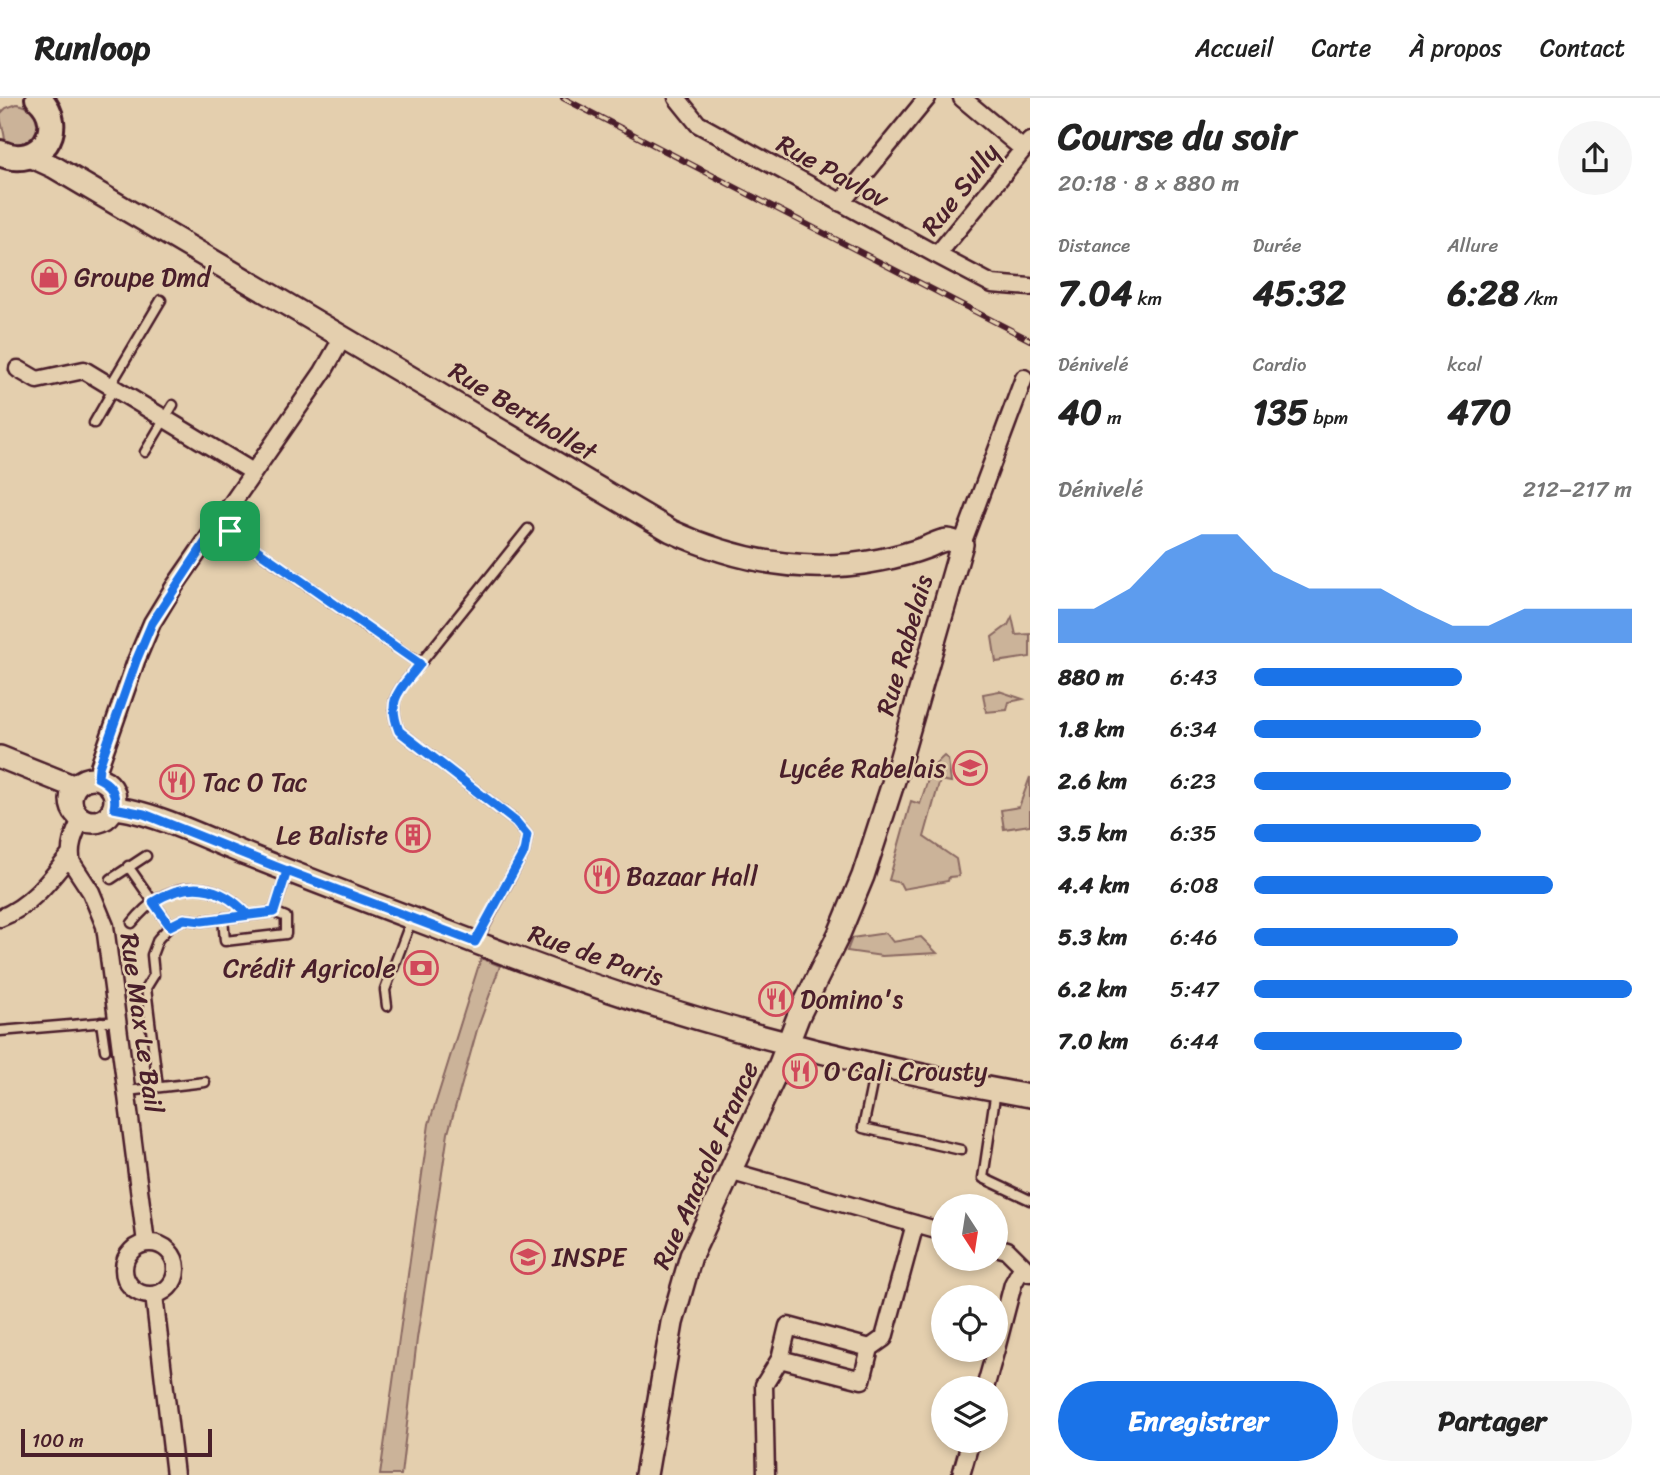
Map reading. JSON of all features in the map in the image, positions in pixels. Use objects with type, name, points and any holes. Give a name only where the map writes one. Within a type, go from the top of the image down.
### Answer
[{"type":"main road","points":[[12,159],[43,146],[47,110]]},
{"type":"street","name":"Rue Pavlov","points":[[677,98],[698,124],[937,255]]},
{"type":"street","points":[[841,203],[928,98]]},
{"type":"street","points":[[962,98],[1027,145]]},
{"type":"street","name":"Rue Berthollet","points":[[47,110],[62,157],[88,187]]},
{"type":"street","name":"Rue Sully","points":[[1027,145],[937,255],[992,284],[1030,287]]},
{"type":"street","name":"Rue Berthollet","points":[[12,159],[54,167],[671,531],[728,554],[783,565],[832,566],[879,561],[946,540],[962,544]]},
{"type":"street","points":[[98,778],[99,767],[152,623],[323,372],[343,337]]},
{"type":"street","points":[[18,369],[37,380],[84,370],[112,387],[169,412],[253,472]]},
{"type":"street","name":"Rue Rabelais","points":[[788,1044],[863,876],[897,771],[962,544],[1024,378]]},
{"type":"street","points":[[0,757],[75,787]]},
{"type":"street","points":[[98,778],[110,786],[114,793],[114,808],[100,821],[81,820],[72,808],[71,794],[85,779],[98,778]]},
{"type":"street","name":"Rue de Paris","points":[[114,808],[144,814],[475,942],[640,1000],[788,1044],[1030,1096]]},
{"type":"street","points":[[0,919],[42,889],[70,855],[71,843],[81,820]]},
{"type":"street","name":"Rue Max Le Bail","points":[[70,855],[105,926],[110,1021],[127,1091],[146,1243]]},
{"type":"street","name":"Rue Anatole France","points":[[646,1475],[672,1323],[691,1256],[788,1044]]},
{"type":"street","points":[[729,1171],[931,1229]]},
{"type":"street","points":[[780,1359],[862,1381],[870,1348],[884,1338],[915,1224]]},
{"type":"street","points":[[146,1243],[166,1247],[173,1254],[176,1264],[177,1275],[172,1285],[154,1295],[144,1295],[134,1290],[124,1273],[129,1253],[146,1243]]},
{"type":"street","points":[[1008,1251],[1027,1269],[1013,1284],[1008,1303]]},
{"type":"street","points":[[154,1295],[175,1475]]},
{"type":"street","points":[[766,1475],[764,1385],[780,1359],[788,1326],[870,1348]]},
{"type":"street","points":[[961,1475],[967,1453]]},
{"type":"lane","points":[[94,423],[161,300]]},
{"type":"lane","points":[[145,452],[169,412]]},
{"type":"lane","points":[[218,523],[420,664]]},
{"type":"lane","points":[[475,942],[524,852],[527,835],[516,822],[399,731],[393,713],[395,698],[528,529]]},
{"type":"lane","points":[[111,879],[146,856]]},
{"type":"lane","points":[[128,866],[170,926]]},
{"type":"lane","points":[[274,912],[287,871]]},
{"type":"lane","points":[[132,923],[153,902],[167,893],[179,890],[210,888],[237,903],[248,915]]},
{"type":"lane","points":[[158,1087],[146,988],[154,975],[152,955],[158,939],[170,926],[184,919],[202,921],[223,918],[274,912],[286,917],[286,934],[225,941],[223,918]]},
{"type":"lane","points":[[387,1006],[385,990],[412,918]]},
{"type":"lane","points":[[0,1031],[110,1021],[105,1050]]},
{"type":"lane","points":[[876,1065],[863,1128],[961,1150]]},
{"type":"lane","points":[[127,1091],[205,1082]]},
{"type":"lane","points":[[996,1090],[983,1178],[1030,1200]]},
{"type":"shaded area","points":[[17,104],[33,111],[38,124],[33,137],[18,146],[5,142],[0,114],[6,108]]},
{"type":"shaded area","points":[[1012,617],[1016,635],[1030,634],[1030,657],[996,662],[992,637],[1008,625]]},
{"type":"shaded area","points":[[999,691],[1023,699],[1009,702],[1007,710],[986,712],[983,694]]},
{"type":"shaded area","points":[[944,756],[948,759],[951,782],[940,780],[924,837],[956,859],[959,876],[949,877],[948,881],[903,889],[900,883],[889,880],[911,801],[920,804],[932,767]]},
{"type":"shaded area","points":[[1030,777],[1030,825],[1004,829],[1001,810],[1019,807]]},
{"type":"shaded area","points":[[886,933],[893,942],[921,937],[937,953],[882,956],[847,951],[852,938]]},
{"type":"shaded area","points":[[481,958],[500,966],[477,1030],[448,1133],[417,1339],[401,1475],[380,1475],[429,1124]]},
{"type":"railway","points":[[563,98],[1030,340]]},
{"type":"place","name":"Groupe Dmd","points":[[49,277]]},
{"type":"place","name":"Lycée Rabelais","points":[[970,768]]},
{"type":"place","name":"Tac O Tac","points":[[177,782]]},
{"type":"place","name":"Le Baliste","points":[[413,835]]},
{"type":"place","name":"Bazaar Hall","points":[[602,876]]},
{"type":"place","name":"Crédit Agricole","points":[[421,968]]},
{"type":"place","name":"Domino's","points":[[776,999]]},
{"type":"place","name":"O Cali Crousty","points":[[800,1071]]},
{"type":"place","name":"INSPE","points":[[528,1257]]},
{"type":"route","points":[[230,531],[218,523],[152,623],[99,767],[98,778],[110,786],[114,793],[114,808],[126,808],[144,814],[287,871],[274,912],[202,921],[184,919],[170,926],[153,902],[167,893],[179,890],[210,888],[237,903],[248,915],[274,912],[287,871],[475,942],[524,852],[527,835],[516,822],[399,731],[393,713],[395,698],[420,664],[230,531]]}]
